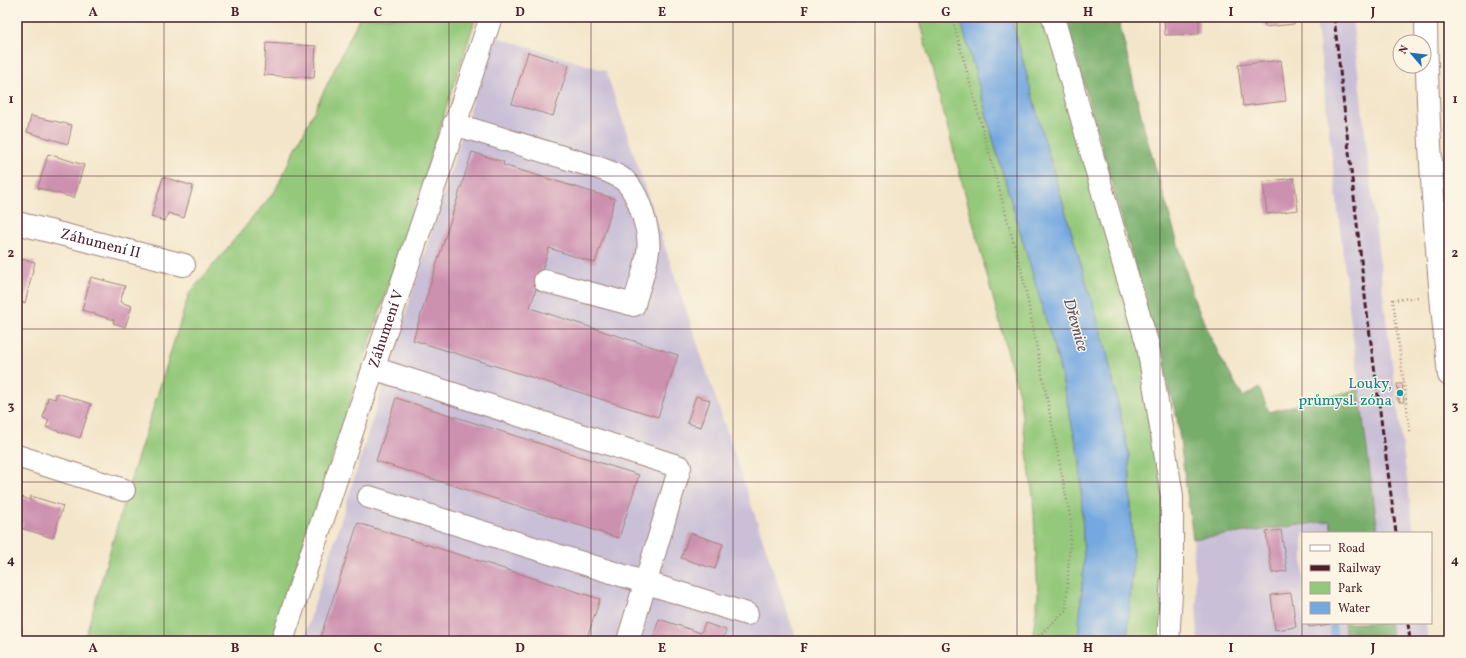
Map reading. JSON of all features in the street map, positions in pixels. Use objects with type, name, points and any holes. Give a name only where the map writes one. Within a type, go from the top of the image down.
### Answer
[{"type":"street","name":"Záhumení V","points":[[282,641],[491,17]]},
{"type":"street","points":[[1053,17],[1148,346],[1172,496],[1172,578],[1168,641]]},
{"type":"street","points":[[1426,17],[1427,89],[1443,254],[1440,294],[1449,375]]},
{"type":"street","points":[[454,124],[602,169],[617,175],[631,187],[638,202],[646,230],[648,250],[634,305],[545,281]]},
{"type":"street","name":"Záhumení II","points":[[17,223],[184,265]]},
{"type":"street","points":[[373,368],[680,467],[628,641]]},
{"type":"street","points":[[17,456],[124,490]]},
{"type":"street","points":[[369,497],[645,584],[747,614]]},
{"type":"path","points":[[952,17],[1023,277],[1071,521],[1066,610],[1033,641]]},
{"type":"path","points":[[1410,431],[1393,300],[1440,294]]},
{"type":"shaded area","points":[[1316,17],[1352,17],[1384,302],[1414,532],[1378,532],[1349,307]]},
{"type":"shaded area","points":[[493,36],[606,71],[797,641],[303,641]]},
{"type":"shaded area","points":[[1330,521],[1332,532],[1302,532],[1302,624],[1344,624],[1346,641],[1198,641],[1193,539]]},
{"type":"shaded area","points":[[1390,624],[1426,624],[1428,641],[1392,641]]},
{"type":"green space","points":[[360,17],[476,17],[272,641],[84,641],[129,485],[189,294],[275,191]]},
{"type":"green space","points":[[918,17],[960,17],[997,153],[1058,361],[1080,461],[1084,560],[1078,641],[1032,641],[1038,596],[1033,496],[1019,395]]},
{"type":"green space","points":[[1011,17],[1047,17],[1143,353],[1163,479],[1163,641],[1127,641],[1133,561],[1129,455],[1106,349],[1044,139]]},
{"type":"green space","points":[[1078,17],[1118,17],[1145,132],[1195,302],[1220,357],[1243,397],[1259,388],[1269,412],[1359,389],[1378,532],[1332,532],[1330,521],[1193,539],[1177,418],[1066,20]]},
{"type":"green space","points":[[1344,624],[1390,624],[1392,641],[1346,641]]},
{"type":"water","name":"Dřevnice","points":[[960,17],[1011,17],[1044,139],[1106,349],[1129,455],[1133,561],[1127,641],[1078,641],[1084,560],[1080,461],[1058,361],[997,153]]},
{"type":"building","points":[[1164,17],[1199,17],[1199,34],[1165,35]]},
{"type":"building","points":[[1264,17],[1293,17],[1294,24],[1265,27]]},
{"type":"building","points":[[266,43],[316,46],[314,78],[264,75]]},
{"type":"building","points":[[528,52],[569,65],[553,116],[512,104]]},
{"type":"building","points":[[1281,60],[1286,101],[1243,106],[1238,65]]},
{"type":"building","points":[[31,116],[72,125],[68,144],[27,132]]},
{"type":"building","points":[[472,152],[504,162],[503,165],[615,199],[595,263],[549,248],[530,308],[678,355],[658,417],[413,340]]},
{"type":"building","points":[[48,154],[84,165],[74,198],[38,188]]},
{"type":"building","points":[[163,177],[193,186],[184,218],[168,213],[165,221],[151,217]]},
{"type":"building","points":[[1294,178],[1298,210],[1267,214],[1263,182]]},
{"type":"building","points":[[17,258],[35,262],[25,303],[17,301]]},
{"type":"building","points":[[91,277],[125,286],[120,302],[132,306],[125,327],[113,323],[114,320],[82,310]]},
{"type":"building","name":"Louky, průmysl. zóna","points":[[1397,384],[1402,384],[1404,402],[1399,402]]},
{"type":"building","points":[[57,393],[91,404],[80,438],[46,427],[49,420],[43,418],[48,397],[55,399]]},
{"type":"building","points":[[696,396],[710,400],[701,427],[687,423]]},
{"type":"building","points":[[396,398],[639,475],[619,538],[376,461]]},
{"type":"building","points":[[31,496],[63,506],[53,538],[21,528],[23,523],[17,521],[17,513],[22,497],[30,500]]},
{"type":"building","points":[[358,523],[600,599],[586,641],[319,641]]},
{"type":"building","points":[[1281,530],[1287,571],[1272,573],[1266,532]]},
{"type":"building","points":[[690,533],[723,544],[715,569],[681,558]]},
{"type":"building","points":[[1291,593],[1296,627],[1275,630],[1271,595]]},
{"type":"building","points":[[659,619],[701,633],[705,623],[726,630],[722,641],[652,641]]},
{"type":"building","points":[[1308,624],[1331,624],[1309,627]]},
{"type":"building","points":[[17,626],[22,628],[18,641],[17,641]]},
{"type":"waterway","points":[[1332,624],[1335,641]]},
{"type":"railway","points":[[1334,17],[1366,305],[1396,532]]},
{"type":"railway","points":[[1408,624],[1410,641]]},
{"type":"place","name":"Louky, průmysl. zóna","points":[[1400,393]]}]
